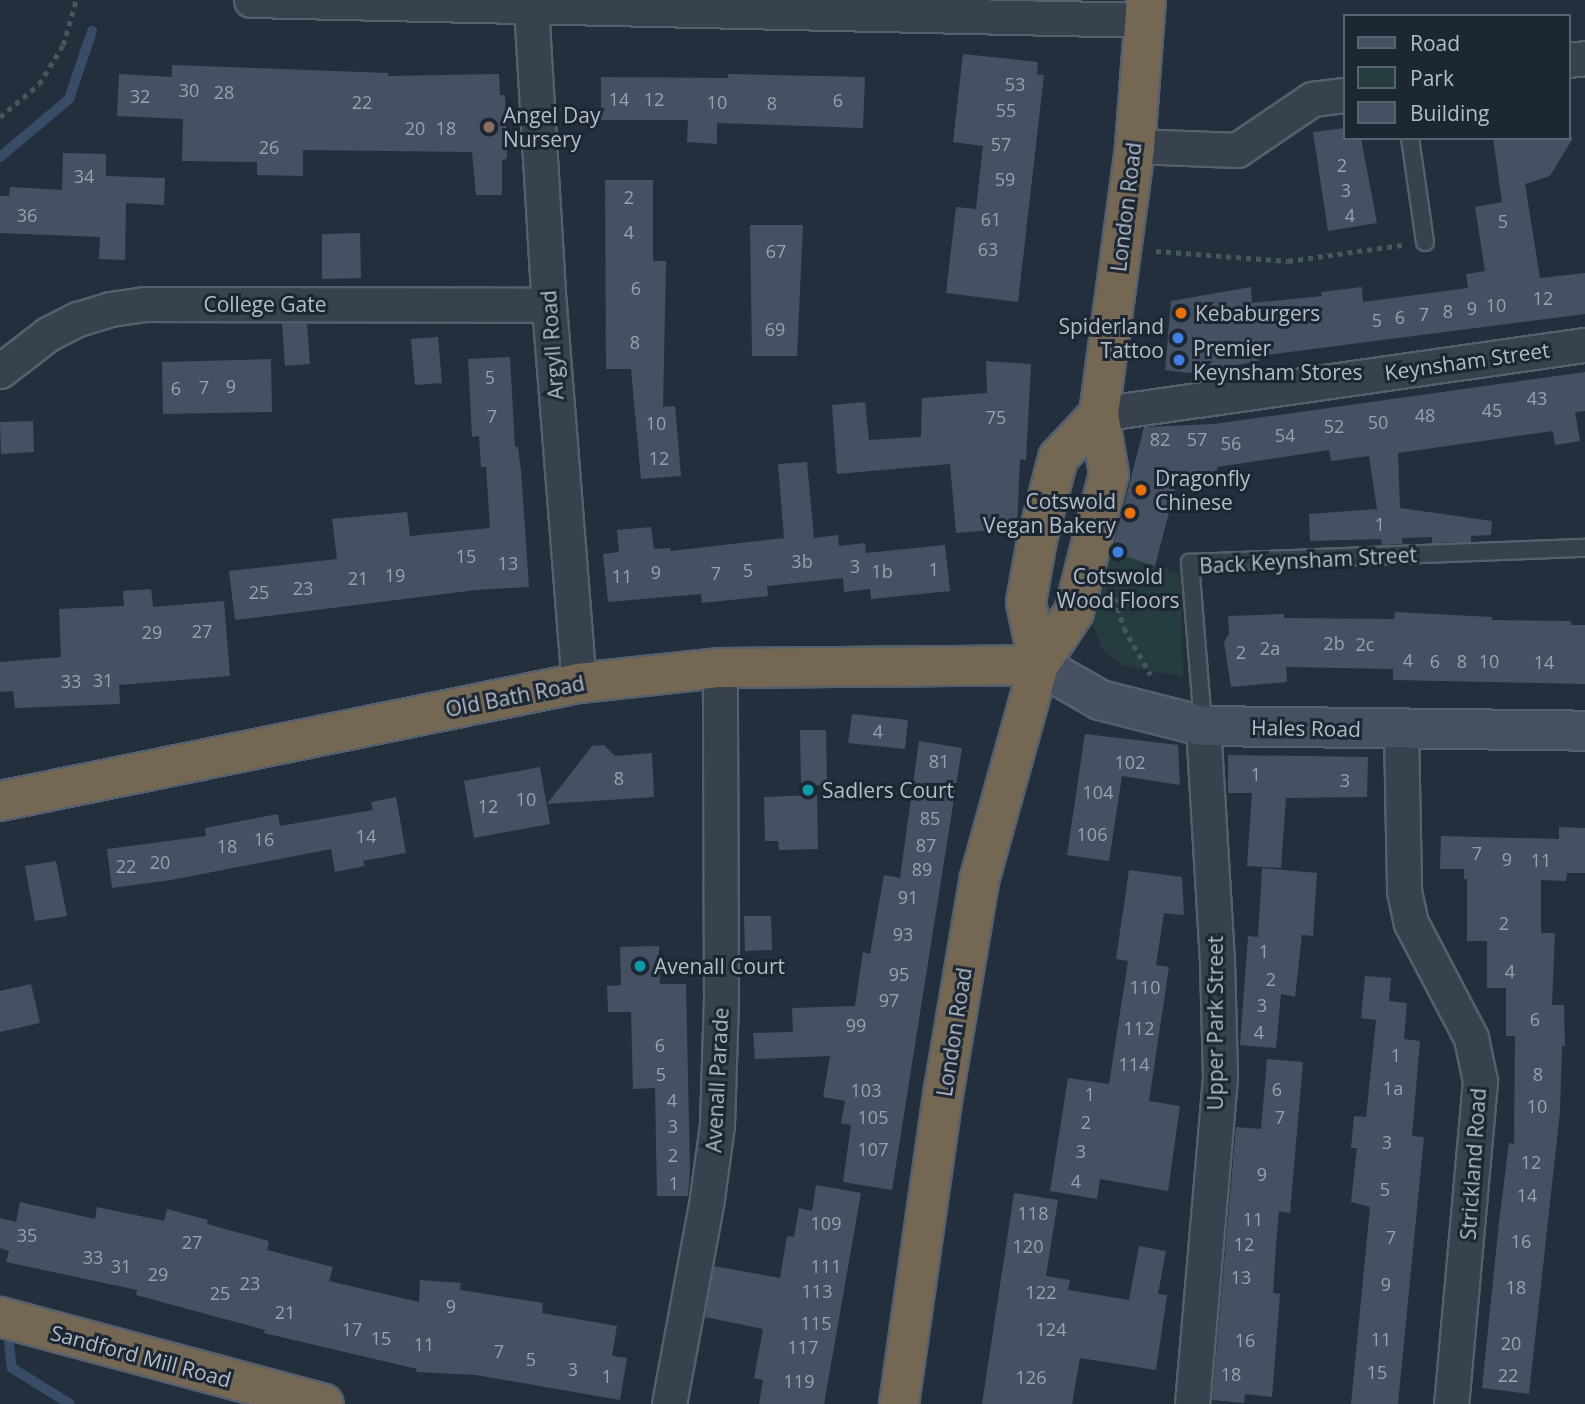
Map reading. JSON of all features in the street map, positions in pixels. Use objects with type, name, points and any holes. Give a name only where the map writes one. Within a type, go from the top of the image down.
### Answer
[{"type":"highway","name":"London Road","points":[[899,1404],[944,1089],[979,881],[1039,665],[1074,612],[1109,474],[1098,414],[1135,146],[1146,10]]},
{"type":"highway","name":"London Road","points":[[1039,665],[1026,602],[1037,540],[1058,458],[1098,414]]},
{"type":"highway","name":"Old Bath Road","points":[[0,801],[579,683],[720,668],[1039,665]]},
{"type":"highway","name":"Sandford Mill Road","points":[[0,1317],[323,1404]]},
{"type":"main road","name":"Hales Road","points":[[1039,665],[1100,700],[1191,724],[1401,730],[1585,731]]},
{"type":"street","points":[[251,0],[531,6],[1146,10]]},
{"type":"street","name":"Argyll Road","points":[[531,6],[549,305],[579,683]]},
{"type":"street","points":[[1135,146],[1237,150],[1312,99],[1344,95]]},
{"type":"street","name":"College Gate","points":[[0,371],[48,334],[78,319],[110,309],[144,304],[549,305]]},
{"type":"street","name":"Keynsham Street","points":[[1098,414],[1585,345]]},
{"type":"street","name":"Avenall Parade","points":[[669,1404],[707,1198],[717,1125],[721,996],[720,668]]},
{"type":"street","name":"Upper Park Street","points":[[1191,724],[1217,961],[1220,1076],[1192,1404]]},
{"type":"street","name":"Strickland Road","points":[[1401,730],[1404,891],[1411,923],[1471,1038],[1480,1081],[1451,1404]]},
{"type":"lane","points":[[1410,140],[1425,242]]},
{"type":"lane","name":"Back Keynsham Street","points":[[1191,724],[1190,562],[1585,548]]},
{"type":"path","points":[[0,117],[39,84],[63,45],[76,0]]},
{"type":"path","points":[[1121,249],[1288,261],[1425,242]]},
{"type":"path","points":[[1113,590],[1124,628],[1191,724]]},
{"type":"green space","points":[[1108,551],[1181,574],[1183,677],[1121,665],[1103,650],[1092,623]]},
{"type":"building","points":[[963,54],[1038,62],[1037,75],[1044,75],[1018,302],[946,293],[956,207],[976,209],[983,146],[953,142]]},
{"type":"building","points":[[172,65],[388,73],[388,76],[499,74],[500,95],[505,95],[507,159],[502,160],[502,195],[476,195],[472,152],[303,150],[303,176],[257,175],[257,162],[182,161],[183,119],[117,116],[119,74],[172,77]]},
{"type":"building","points":[[728,74],[865,77],[863,128],[717,123],[717,144],[687,142],[688,120],[601,120],[601,77],[728,78]]},
{"type":"building","points":[[1344,128],[1344,140],[1361,140],[1377,223],[1328,231],[1313,132]]},
{"type":"building","points":[[1573,138],[1550,176],[1525,184],[1540,278],[1585,273],[1585,314],[1258,356],[1259,361],[1189,373],[1165,370],[1171,301],[1251,287],[1252,303],[1322,296],[1321,292],[1362,287],[1363,302],[1468,288],[1466,274],[1485,271],[1475,207],[1502,202],[1493,140]]},
{"type":"building","points":[[63,153],[106,154],[106,176],[165,178],[164,205],[126,203],[125,260],[99,259],[100,237],[0,233],[0,196],[9,196],[10,187],[62,190]]},
{"type":"building","points":[[605,180],[653,180],[653,261],[666,261],[663,407],[675,406],[681,476],[641,479],[631,369],[606,369]]},
{"type":"building","points":[[750,225],[803,225],[797,356],[752,356]]},
{"type":"building","points":[[360,233],[361,278],[322,279],[322,234]]},
{"type":"building","points":[[282,324],[307,324],[310,364],[285,366]]},
{"type":"building","points":[[438,337],[442,383],[415,385],[411,339]]},
{"type":"building","points":[[510,357],[515,447],[518,447],[521,471],[529,587],[476,590],[235,620],[229,571],[337,559],[332,519],[407,512],[410,536],[490,528],[486,467],[481,467],[479,436],[472,437],[468,359]]},
{"type":"building","points":[[271,359],[272,412],[163,414],[162,362]]},
{"type":"building","points":[[986,361],[1031,364],[1026,460],[1020,459],[1017,528],[956,533],[950,464],[837,474],[832,405],[865,402],[869,440],[921,437],[922,398],[987,393]]},
{"type":"building","points":[[1585,372],[1585,411],[1575,412],[1580,441],[1555,445],[1553,431],[1398,453],[1400,508],[1492,521],[1491,535],[1471,536],[1471,542],[1432,543],[1432,537],[1402,538],[1402,544],[1382,545],[1381,539],[1310,541],[1309,514],[1377,509],[1369,456],[1331,461],[1329,450],[1217,467],[1218,478],[1178,478],[1155,566],[1112,552],[1144,427],[1214,424]]},
{"type":"building","points":[[33,421],[34,452],[1,454],[0,422]]},
{"type":"building","points":[[807,462],[814,538],[838,535],[839,546],[865,543],[866,553],[945,545],[950,591],[871,599],[870,589],[844,592],[843,578],[767,586],[768,596],[702,603],[701,594],[608,602],[603,554],[619,552],[617,530],[651,527],[654,549],[670,548],[671,551],[784,538],[778,464]]},
{"type":"building","points":[[151,589],[153,607],[224,601],[230,676],[119,685],[120,704],[15,708],[13,691],[0,692],[0,662],[61,657],[59,609],[124,606],[123,591]]},
{"type":"building","points":[[1395,612],[1492,617],[1492,620],[1571,621],[1571,625],[1585,625],[1585,684],[1393,680],[1393,669],[1286,667],[1287,682],[1231,687],[1224,642],[1229,634],[1228,616],[1284,614],[1284,618],[1394,619]]},
{"type":"building","points":[[852,714],[908,720],[905,749],[848,743]]},
{"type":"building","points":[[800,730],[826,730],[827,785],[801,785]]},
{"type":"building","points":[[1085,734],[1178,745],[1180,785],[1122,776],[1109,861],[1067,855]]},
{"type":"building","points":[[919,741],[962,748],[892,1190],[843,1182],[851,1125],[841,1123],[845,1101],[823,1097],[830,1056],[755,1059],[753,1033],[793,1032],[792,1008],[855,1006],[863,952],[870,954],[884,875],[900,878]]},
{"type":"building","points":[[604,745],[615,756],[652,753],[654,797],[547,804],[592,746]]},
{"type":"building","points":[[1228,755],[1368,757],[1367,797],[1286,798],[1281,868],[1247,866],[1252,793],[1228,793]]},
{"type":"building","points":[[540,767],[550,824],[474,838],[464,781]]},
{"type":"building","name":"Sadlers Court","points":[[817,795],[818,849],[779,850],[778,841],[765,841],[764,797]]},
{"type":"building","points":[[396,797],[406,853],[363,861],[365,866],[335,872],[331,849],[171,880],[112,888],[107,849],[206,836],[205,828],[278,814],[280,826],[373,810],[371,802]]},
{"type":"building","points":[[1559,827],[1585,828],[1585,873],[1567,873],[1566,881],[1541,880],[1541,933],[1555,933],[1552,1005],[1564,1005],[1565,1046],[1562,1046],[1560,1112],[1529,1394],[1482,1388],[1509,1143],[1514,1144],[1515,1036],[1506,1036],[1506,988],[1487,988],[1487,941],[1467,941],[1467,879],[1464,879],[1464,869],[1440,869],[1441,836],[1559,839]]},
{"type":"building","points":[[56,861],[67,916],[35,921],[25,866]]},
{"type":"building","points":[[1262,868],[1317,873],[1313,936],[1302,935],[1295,997],[1281,994],[1276,1048],[1240,1045],[1248,936],[1258,937]]},
{"type":"building","points":[[1129,870],[1182,877],[1184,915],[1164,913],[1156,965],[1169,967],[1149,1101],[1180,1106],[1168,1191],[1100,1179],[1097,1199],[1050,1191],[1068,1078],[1109,1084],[1128,961],[1116,959]]},
{"type":"building","points":[[744,916],[771,916],[772,950],[745,951]]},
{"type":"building","points":[[659,946],[660,984],[686,984],[690,1169],[688,1196],[657,1196],[655,1088],[633,1089],[631,1012],[608,1012],[607,986],[621,985],[620,947]]},
{"type":"building","points":[[1365,976],[1391,978],[1389,1001],[1407,1003],[1404,1039],[1420,1041],[1412,1136],[1424,1137],[1398,1404],[1351,1404],[1370,1207],[1351,1202],[1357,1148],[1351,1148],[1354,1116],[1366,1117],[1376,1020],[1361,1018]]},
{"type":"building","points":[[31,984],[40,1023],[0,1032],[0,991]]},
{"type":"building","points":[[1267,1059],[1303,1062],[1290,1213],[1279,1211],[1273,1293],[1280,1294],[1272,1397],[1245,1394],[1244,1403],[1212,1400],[1236,1127],[1261,1129]]},
{"type":"building","points":[[816,1185],[861,1193],[824,1404],[759,1404],[763,1380],[754,1378],[763,1329],[705,1317],[714,1266],[780,1278],[787,1236],[794,1237],[799,1208],[812,1211]]},
{"type":"building","points":[[1014,1193],[1058,1200],[1046,1276],[1070,1280],[1068,1290],[1129,1300],[1139,1246],[1166,1251],[1158,1294],[1167,1295],[1156,1370],[1080,1358],[1072,1404],[982,1404]]},
{"type":"building","points":[[20,1202],[95,1219],[97,1207],[164,1221],[167,1209],[208,1220],[207,1224],[269,1241],[267,1250],[333,1267],[329,1281],[419,1302],[420,1280],[461,1283],[460,1290],[543,1303],[542,1313],[617,1326],[612,1356],[627,1358],[620,1400],[476,1375],[416,1372],[417,1369],[264,1333],[265,1330],[136,1295],[137,1290],[6,1262],[9,1251],[0,1248],[0,1218],[16,1222]]},
{"type":"waterway","points":[[0,157],[69,99],[92,31]]},
{"type":"waterway","points":[[9,1344],[12,1368],[70,1404]]},
{"type":"place","name":"Angel Day Nursery","points":[[489,127]]},
{"type":"place","name":"Kebaburgers","points":[[1181,313]]},
{"type":"place","name":"Spiderland Tattoo","points":[[1178,338]]},
{"type":"place","name":"Premier Keynsham Stores","points":[[1179,360]]},
{"type":"place","name":"Dragonfly Chinese","points":[[1141,490]]},
{"type":"place","name":"Cotswold Vegan Bakery","points":[[1130,513]]},
{"type":"place","name":"Cotswold Wood Floors","points":[[1118,552]]},
{"type":"place","name":"Sadlers Court","points":[[808,790]]},
{"type":"place","name":"Avenall Court","points":[[640,966]]}]
